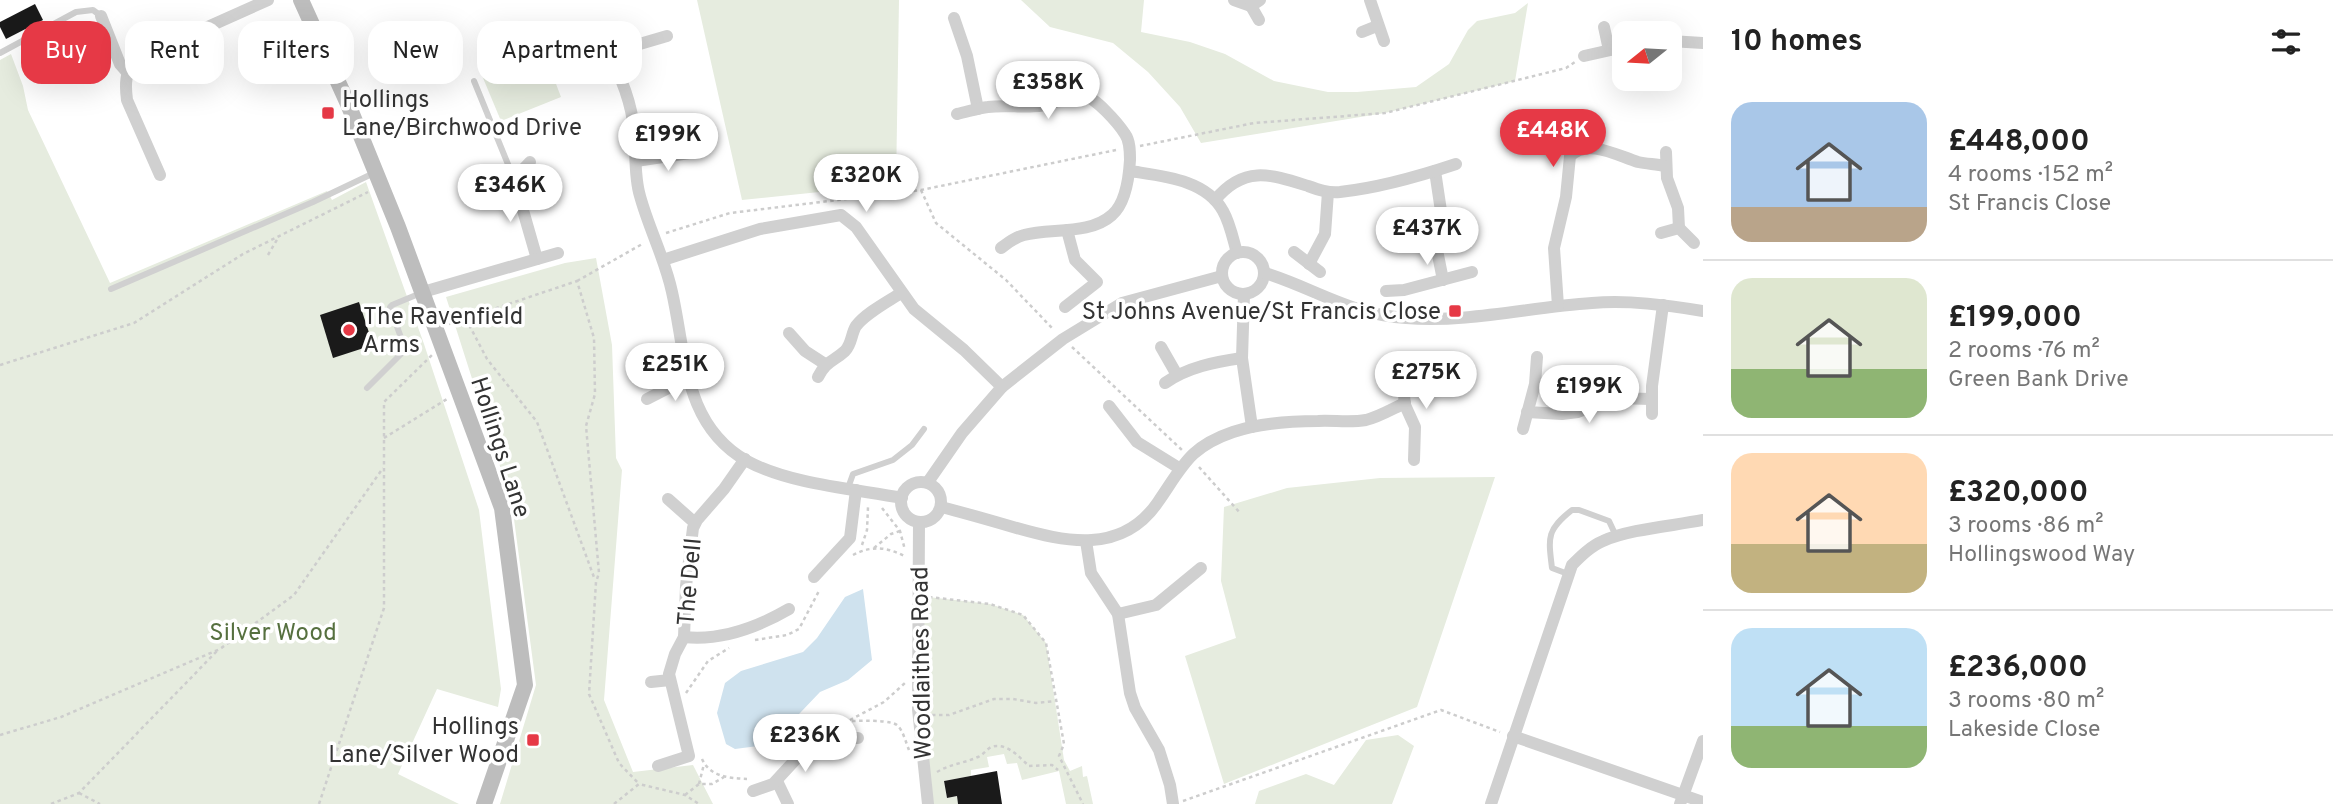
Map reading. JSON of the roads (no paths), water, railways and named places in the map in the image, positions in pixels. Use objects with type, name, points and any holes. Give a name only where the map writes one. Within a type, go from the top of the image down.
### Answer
[{"type":"street","points":[[221,21],[268,0]]},
{"type":"street","name":"Hollings Lane","points":[[301,0],[379,179],[502,509],[525,685],[484,804]]},
{"type":"street","points":[[1234,0],[1255,3],[1259,20]]},
{"type":"street","points":[[1370,0],[1384,41]]},
{"type":"street","points":[[102,16],[120,64],[125,70]]},
{"type":"street","points":[[954,18],[967,56],[978,109]]},
{"type":"street","points":[[1362,32],[1377,26]]},
{"type":"street","points":[[1604,27],[1609,50]]},
{"type":"street","points":[[642,43],[667,36]]},
{"type":"street","points":[[1682,42],[1703,43]]},
{"type":"street","points":[[1584,56],[1612,49]]},
{"type":"street","points":[[127,84],[127,100],[160,175]]},
{"type":"street","points":[[621,84],[631,110],[639,196],[672,290],[688,378],[702,414],[713,432],[745,459],[784,474],[902,498]]},
{"type":"street","points":[[957,114],[978,109],[1038,105],[1079,94],[1091,97],[1126,135],[1130,148],[1129,171],[1124,196],[1118,209],[1110,217],[1095,224],[1068,230],[1024,235],[1001,248]]},
{"type":"street","points":[[1558,306],[1554,248],[1566,197],[1570,156],[1577,149],[1586,148],[1665,166]]},
{"type":"street","points":[[636,161],[696,152]]},
{"type":"street","points":[[1666,152],[1665,166],[1678,208],[1679,228],[1694,243]]},
{"type":"street","points":[[530,162],[509,179],[537,259]]},
{"type":"street","points":[[1215,200],[1226,186],[1252,175],[1280,177],[1328,192],[1340,192],[1456,164]]},
{"type":"street","points":[[1129,171],[1172,177],[1204,191],[1224,212],[1237,253]]},
{"type":"street","points":[[1435,171],[1441,211],[1436,245],[1443,280]]},
{"type":"street","points":[[1294,252],[1315,268],[1325,234],[1328,192]]},
{"type":"street","points":[[663,260],[760,229],[841,215],[856,227],[901,293],[922,317],[964,350],[1002,387]]},
{"type":"street","points":[[1661,233],[1679,228]]},
{"type":"street","points":[[1065,307],[1097,282],[1075,260],[1068,230]]},
{"type":"street","points":[[1244,252],[1258,258],[1265,273],[1255,292],[1244,295],[1227,288],[1222,276],[1225,261],[1237,253],[1244,252]]},
{"type":"street","points":[[423,292],[558,253]]},
{"type":"street","points":[[1386,291],[1404,290],[1472,272]]},
{"type":"street","points":[[1265,273],[1286,279],[1358,311],[1406,318],[1463,318],[1616,302],[1662,305],[1703,312]]},
{"type":"street","points":[[928,482],[962,433],[1002,387],[1063,339],[1122,303],[1222,276]]},
{"type":"street","points":[[818,377],[825,364],[846,349],[855,327],[901,293]]},
{"type":"street","points":[[1244,295],[1242,358],[1252,427]]},
{"type":"street","points":[[1652,414],[1651,399],[1662,305]]},
{"type":"street","points":[[789,333],[805,351],[825,364]]},
{"type":"street","points":[[1161,347],[1177,375]]},
{"type":"street","points":[[1523,429],[1535,384],[1537,357]]},
{"type":"street","points":[[1165,383],[1177,375],[1242,358]]},
{"type":"street","points":[[1409,359],[1404,395],[1415,427],[1414,460]]},
{"type":"street","points":[[647,399],[688,378]]},
{"type":"street","points":[[1527,412],[1562,414],[1578,412],[1614,398],[1651,399]]},
{"type":"street","points":[[941,507],[1048,537],[1086,541],[1117,535],[1145,518],[1189,456],[1210,442],[1252,427],[1289,422],[1366,420],[1405,403]]},
{"type":"street","points":[[1109,406],[1137,442],[1180,468]]},
{"type":"street","name":"The Dell","points":[[670,680],[671,668],[684,638],[686,586],[695,523],[745,459]]},
{"type":"street","points":[[928,482],[940,492],[941,507],[933,519],[919,522],[905,514],[902,498],[903,492],[910,485],[928,482]]},
{"type":"street","points":[[818,581],[850,538],[852,489]]},
{"type":"street","name":"The Dell","points":[[667,499],[695,523]]},
{"type":"street","points":[[1491,804],[1572,565],[1601,541],[1703,520]]},
{"type":"street","name":"Woodlaithes Road","points":[[919,522],[919,715],[928,804]]},
{"type":"street","points":[[1086,541],[1091,573],[1118,614],[1130,693],[1135,708],[1159,750],[1173,804]]},
{"type":"street","points":[[1118,614],[1156,605],[1201,568]]},
{"type":"street","points":[[684,638],[704,639],[748,628],[766,622],[789,609]]},
{"type":"street","points":[[651,682],[670,680],[690,756],[658,766]]},
{"type":"street","points":[[1513,736],[1682,799],[1703,802]]},
{"type":"street","points":[[753,791],[777,781],[797,758],[816,744],[839,738],[858,738]]},
{"type":"street","points":[[1682,799],[1703,741]]},
{"type":"street","points":[[777,781],[788,804]]},
{"type":"lane","points":[[0,53],[76,12],[93,10],[102,16]]},
{"type":"lane","points":[[474,81],[509,179]]},
{"type":"lane","points":[[111,289],[313,202],[379,179]]},
{"type":"lane","points":[[368,387],[404,351],[390,307],[423,292]]},
{"type":"lane","points":[[852,489],[853,474],[893,460],[912,445],[924,429]]},
{"type":"lane","points":[[1568,574],[1552,568],[1550,535],[1552,529],[1572,510],[1609,522],[1616,536]]},
{"type":"water","points":[[863,589],[872,660],[848,680],[820,692],[780,734],[758,746],[735,749],[726,744],[717,713],[725,683],[741,671],[803,652],[817,638],[845,597]]},
{"type":"place","name":"Hollings Lane/Birchwood Drive","points":[[328,113]]},
{"type":"place","name":"St Johns Avenue/St Francis Close","points":[[1455,311]]},
{"type":"place","name":"The Ravenfield Arms","points":[[349,330]]},
{"type":"place","name":"Hollings Lane/Silver Wood","points":[[533,740]]},
{"type":"park label","name":"Silver Wood","points":[[273,632]]}]
